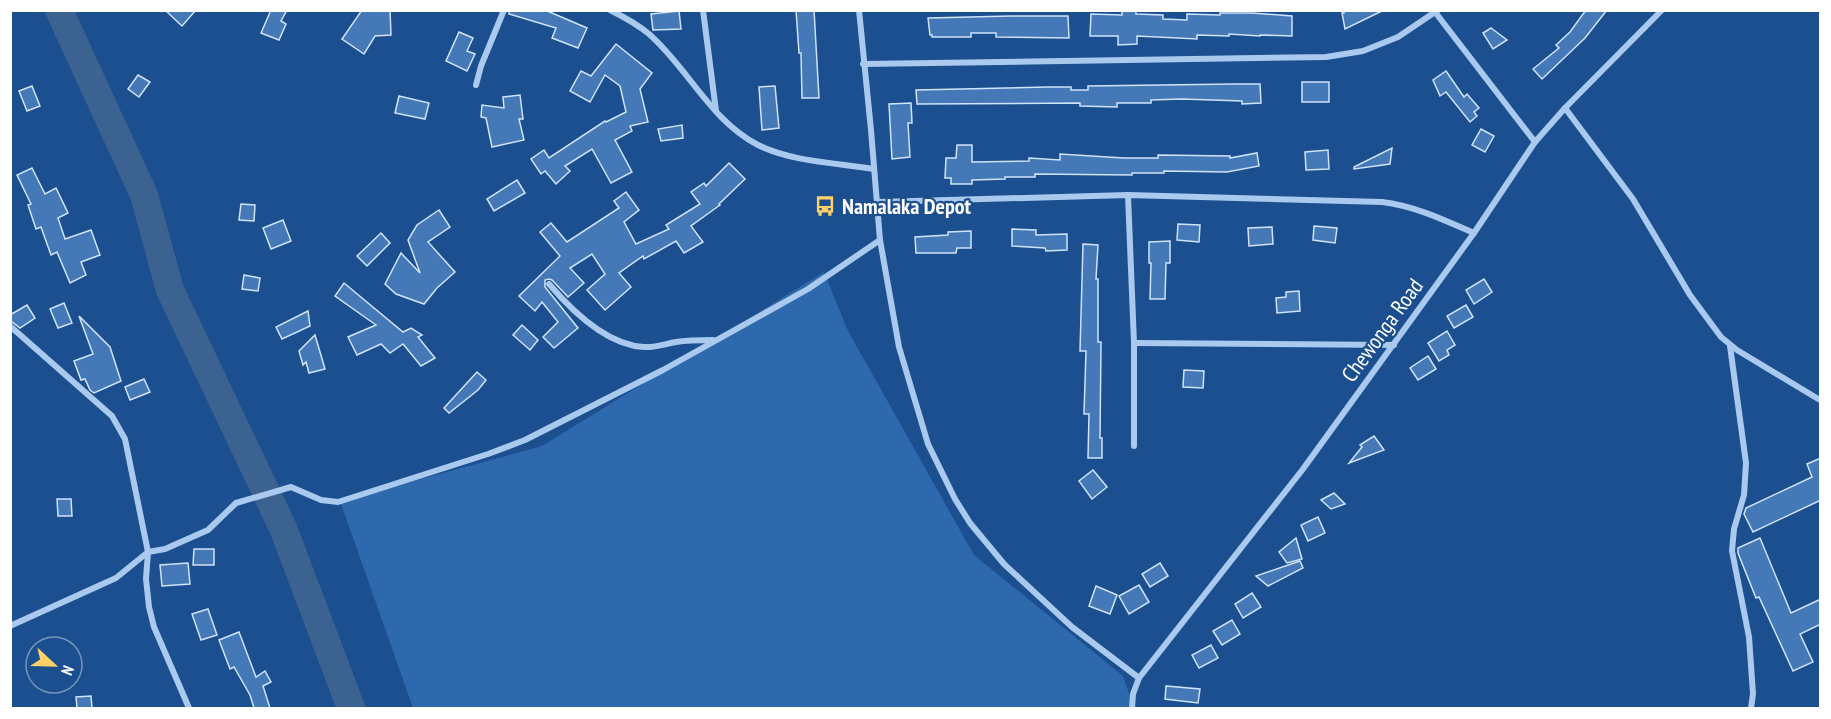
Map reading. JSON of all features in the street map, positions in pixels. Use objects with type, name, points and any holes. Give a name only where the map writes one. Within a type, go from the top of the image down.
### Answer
[{"type":"street","points":[[476,85],[481,66],[504,10]]},
{"type":"street","points":[[610,10],[630,20],[650,35],[716,113],[746,138],[772,151],[800,158],[874,169]]},
{"type":"street","points":[[703,10],[716,113]]},
{"type":"street","points":[[859,10],[880,240],[899,347],[928,444],[954,499],[970,523],[1004,564],[1072,627],[1139,678],[1132,694],[1132,708]]},
{"type":"street","name":"Chewonga Road","points":[[1139,678],[1303,469],[1474,233],[1535,142],[1565,108],[1662,10]]},
{"type":"street","points":[[863,64],[1326,57],[1363,51],[1398,37],[1436,11],[1535,142]]},
{"type":"street","points":[[1565,108],[1633,199],[1690,295],[1730,346],[1821,400]]},
{"type":"street","points":[[878,202],[1128,195],[1382,202],[1421,210],[1474,233]]},
{"type":"street","points":[[1128,195],[1134,343],[1134,446]]},
{"type":"street","points":[[10,626],[116,578],[148,552],[165,549],[208,530],[236,503],[291,487],[321,500],[338,502],[488,454],[542,431],[663,370],[808,289],[880,240]]},
{"type":"street","points":[[549,284],[581,318],[614,338],[632,345],[645,348],[677,341],[716,340]]},
{"type":"street","points":[[10,326],[100,404],[118,423],[125,439],[148,552],[146,579],[149,607],[154,627],[189,708]]},
{"type":"street","points":[[1134,343],[1394,345]]},
{"type":"street","points":[[1730,346],[1746,463],[1744,495],[1734,529],[1732,550],[1749,637],[1753,694],[1751,708]]},
{"type":"shaded area","points":[[824,272],[847,329],[974,555],[1123,676],[1134,708],[413,708],[340,501],[542,446]]},
{"type":"building","points":[[165,10],[196,10],[182,26]]},
{"type":"building","points":[[271,10],[287,10],[281,21],[286,24],[279,40],[261,33]]},
{"type":"building","points":[[362,10],[390,10],[391,35],[375,36],[364,54],[342,39]]},
{"type":"building","points":[[509,10],[545,10],[587,28],[578,48],[552,38],[556,28],[509,14]]},
{"type":"building","points":[[796,10],[814,10],[819,98],[802,98],[801,53],[799,53]]},
{"type":"building","points":[[1122,10],[1136,10],[1136,14],[1163,15],[1163,19],[1187,20],[1187,14],[1252,13],[1292,16],[1292,36],[1197,35],[1197,39],[1137,36],[1137,44],[1118,45],[1118,36],[1090,36],[1091,14],[1122,15]]},
{"type":"building","points":[[1344,10],[1384,10],[1345,29],[1342,13]]},
{"type":"building","points":[[1586,10],[1607,10],[1585,38],[1542,79],[1533,69],[1559,48],[1556,45],[1570,32]]},
{"type":"building","points":[[679,11],[681,29],[653,30],[651,14]]},
{"type":"building","points":[[1068,16],[1069,38],[996,37],[996,33],[971,33],[971,37],[932,37],[930,35],[928,18]]},
{"type":"building","points":[[1491,28],[1507,40],[1493,49],[1483,33]]},
{"type":"building","points":[[459,32],[473,38],[467,51],[475,54],[467,71],[446,61]]},
{"type":"building","points":[[616,44],[652,73],[640,89],[648,122],[630,126],[632,131],[615,140],[632,172],[611,183],[592,149],[565,166],[570,171],[556,184],[545,171],[541,174],[531,159],[544,150],[549,158],[605,121],[626,112],[620,86],[605,75],[590,102],[570,91],[581,71],[591,76]]},
{"type":"building","points":[[1446,71],[1464,97],[1467,94],[1479,108],[1474,112],[1477,116],[1470,122],[1446,92],[1440,96],[1433,80]]},
{"type":"building","points":[[138,75],[150,82],[139,97],[128,89]]},
{"type":"building","points":[[1302,82],[1329,82],[1329,102],[1302,102]]},
{"type":"building","points":[[1260,84],[1261,103],[1242,104],[1242,101],[1182,99],[1151,100],[1151,103],[1117,103],[1117,107],[1080,106],[1080,103],[917,104],[916,90],[1071,87],[1071,90],[1088,90],[1088,86]]},
{"type":"building","points":[[32,86],[40,106],[27,111],[19,91]]},
{"type":"building","points":[[775,86],[779,128],[762,130],[759,87]]},
{"type":"building","points":[[520,95],[523,119],[519,119],[524,140],[492,147],[486,118],[481,117],[482,105],[504,108],[503,97]]},
{"type":"building","points":[[399,96],[429,103],[425,119],[395,113]]},
{"type":"building","points":[[911,103],[912,123],[908,123],[910,157],[892,159],[889,104]]},
{"type":"building","points":[[682,125],[683,138],[661,141],[658,129]]},
{"type":"building","points":[[1481,129],[1494,136],[1485,152],[1472,145]]},
{"type":"building","points":[[957,145],[972,145],[972,162],[1029,161],[1029,158],[1060,160],[1060,154],[1124,158],[1158,158],[1158,155],[1230,156],[1230,158],[1257,153],[1259,166],[1227,172],[1164,171],[1164,173],[1132,173],[1132,175],[1035,174],[1035,177],[1005,177],[1005,179],[972,180],[972,184],[951,184],[951,178],[945,178],[946,158],[956,158]]},
{"type":"building","points":[[1392,148],[1390,164],[1354,169],[1354,167]]},
{"type":"building","points":[[1328,150],[1329,169],[1306,170],[1305,152]]},
{"type":"building","points":[[729,163],[745,179],[720,205],[691,226],[703,242],[684,253],[676,241],[644,259],[643,256],[619,273],[631,287],[605,310],[587,290],[605,274],[592,254],[570,268],[584,283],[568,297],[552,280],[545,280],[545,287],[578,328],[554,348],[543,337],[558,322],[542,302],[535,311],[519,296],[560,256],[540,232],[551,223],[567,242],[619,208],[614,201],[626,192],[639,210],[624,222],[636,244],[669,229],[666,225],[700,204],[691,192],[704,183],[706,186]]},
{"type":"building","points":[[32,168],[45,194],[56,188],[68,213],[58,218],[65,239],[91,230],[100,255],[81,262],[86,275],[70,283],[57,252],[51,255],[41,227],[36,229],[28,205],[31,204],[17,175]]},
{"type":"building","points":[[517,180],[525,193],[494,211],[487,199]]},
{"type":"building","points":[[241,204],[255,205],[254,221],[239,220]]},
{"type":"building","points":[[439,210],[450,227],[428,242],[455,272],[424,304],[396,294],[385,284],[401,253],[420,273],[408,240],[417,225]]},
{"type":"building","points":[[283,220],[291,241],[271,249],[263,228]]},
{"type":"building","points":[[1178,224],[1200,225],[1199,242],[1177,240]]},
{"type":"building","points":[[1314,226],[1337,228],[1335,243],[1313,240]]},
{"type":"building","points":[[1272,227],[1273,244],[1249,246],[1248,228]]},
{"type":"building","points":[[1012,229],[1036,230],[1036,235],[1067,234],[1067,250],[1046,251],[1045,248],[1012,246]]},
{"type":"building","points":[[971,231],[971,248],[957,248],[956,253],[916,253],[915,237]]},
{"type":"building","points":[[381,233],[390,243],[367,266],[357,256]]},
{"type":"building","points":[[1170,241],[1170,263],[1166,263],[1165,299],[1150,299],[1149,242]]},
{"type":"building","points":[[1083,244],[1098,245],[1096,279],[1098,279],[1098,342],[1101,342],[1100,438],[1102,438],[1102,458],[1088,458],[1089,414],[1084,414],[1086,351],[1080,351]]},
{"type":"building","points":[[244,275],[260,278],[258,291],[242,289]]},
{"type":"building","points":[[1484,279],[1492,292],[1474,304],[1466,290]]},
{"type":"building","points":[[344,283],[403,332],[411,328],[422,335],[418,337],[435,358],[421,366],[403,344],[390,353],[381,344],[357,355],[348,337],[376,325],[335,296]]},
{"type":"building","points":[[1299,291],[1300,311],[1277,313],[1276,298],[1286,297],[1286,292]]},
{"type":"building","points":[[64,303],[72,323],[58,328],[50,309]]},
{"type":"building","points":[[27,305],[35,318],[20,328],[11,321],[10,315]]},
{"type":"building","points":[[1466,305],[1473,317],[1454,328],[1447,316]]},
{"type":"building","points":[[308,311],[310,326],[282,339],[276,327]]},
{"type":"building","points":[[79,316],[110,347],[121,381],[94,393],[85,379],[81,380],[74,361],[93,354]]},
{"type":"building","points":[[522,325],[538,340],[530,350],[513,335]]},
{"type":"building","points":[[1447,331],[1455,345],[1447,350],[1449,355],[1439,361],[1428,343]]},
{"type":"building","points":[[315,335],[325,369],[309,373],[306,362],[303,365],[299,351]]},
{"type":"building","points":[[1428,356],[1436,369],[1418,380],[1410,368]]},
{"type":"building","points":[[1184,370],[1204,371],[1203,388],[1183,387]]},
{"type":"building","points":[[477,372],[486,380],[478,390],[449,413],[444,408]]},
{"type":"building","points":[[144,379],[150,392],[130,400],[125,387]]},
{"type":"building","points":[[1374,436],[1384,450],[1349,463],[1362,447],[1360,445]]},
{"type":"building","points":[[1821,458],[1821,500],[1753,532],[1744,514],[1746,508],[1812,477],[1807,464]]},
{"type":"building","points":[[1093,470],[1107,487],[1092,499],[1079,481]]},
{"type":"building","points":[[1334,493],[1345,504],[1331,509],[1321,500]]},
{"type":"building","points":[[57,499],[71,499],[72,516],[58,516]]},
{"type":"building","points":[[1318,517],[1325,533],[1308,541],[1301,525]]},
{"type":"building","points":[[1296,538],[1302,559],[1287,563],[1279,552]]},
{"type":"building","points":[[1760,538],[1791,613],[1821,599],[1821,624],[1800,634],[1813,662],[1793,671],[1759,597],[1756,598],[1738,553],[1738,548]]},
{"type":"building","points":[[194,549],[214,549],[214,565],[193,565]]},
{"type":"building","points":[[1300,561],[1303,568],[1268,586],[1256,576]]},
{"type":"building","points":[[188,563],[190,584],[162,586],[160,565]]},
{"type":"building","points":[[1160,563],[1168,576],[1150,587],[1142,574]]},
{"type":"building","points":[[1139,585],[1149,602],[1129,614],[1119,596]]},
{"type":"building","points":[[1096,586],[1117,595],[1110,614],[1089,606]]},
{"type":"building","points":[[1252,593],[1261,607],[1243,618],[1235,604]]},
{"type":"building","points":[[208,609],[217,635],[201,640],[192,614]]},
{"type":"building","points":[[1232,620],[1240,634],[1222,645],[1213,631]]},
{"type":"building","points":[[239,632],[256,677],[265,671],[271,682],[263,686],[270,708],[254,708],[250,695],[234,667],[230,669],[219,640]]},
{"type":"building","points":[[1211,645],[1218,658],[1199,668],[1192,655]]},
{"type":"building","points":[[1166,686],[1200,689],[1198,703],[1165,699]]},
{"type":"building","points":[[91,696],[92,708],[77,708],[76,697]]},
{"type":"waterway","points":[[59,10],[144,195],[170,290],[283,528],[351,708]]},
{"type":"place","name":"Namalaka Depot","points":[[825,206]]}]
